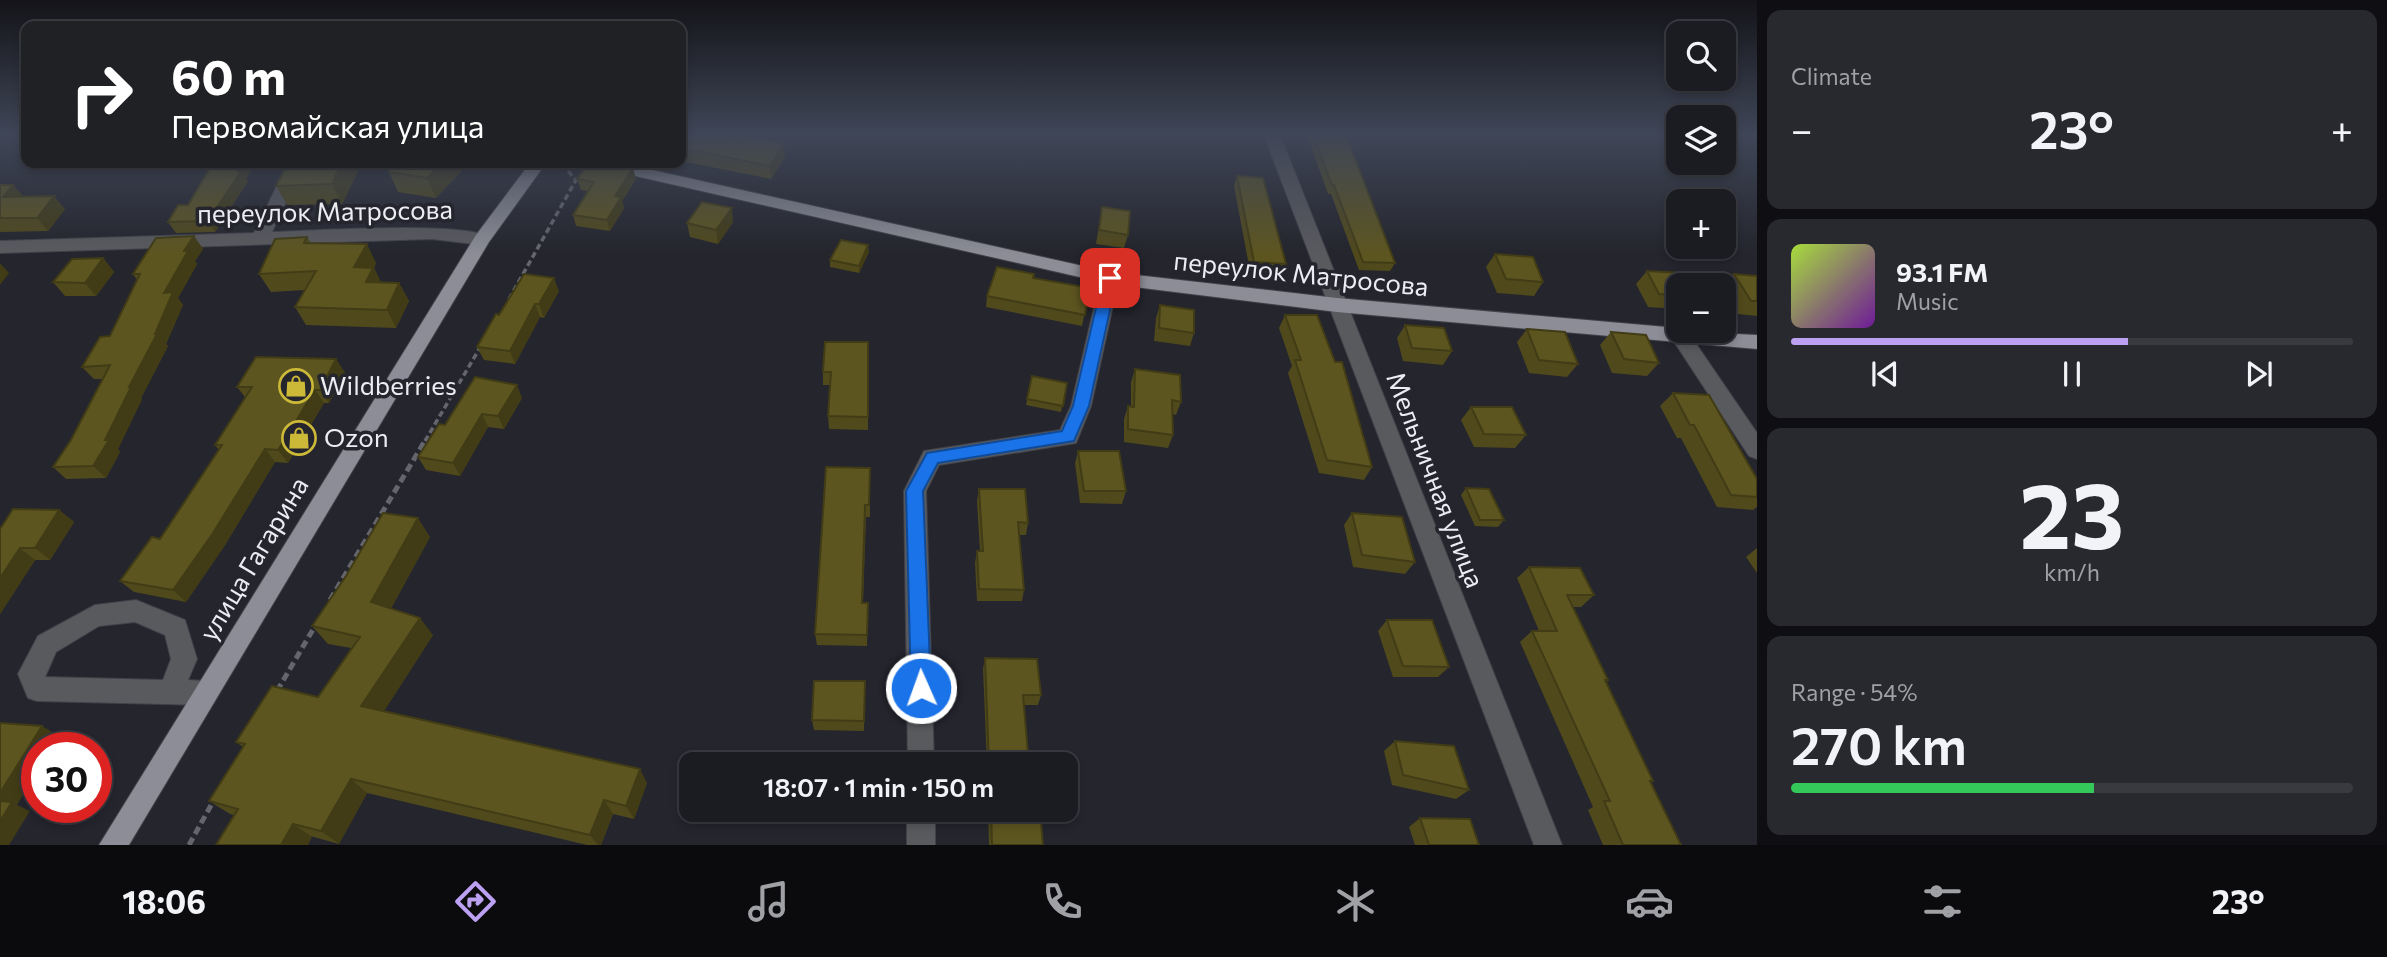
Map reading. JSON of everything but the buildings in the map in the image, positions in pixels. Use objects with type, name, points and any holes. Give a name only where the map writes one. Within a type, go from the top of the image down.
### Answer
[{"type":"main road","name":"улица Гагарина","points":[[113,845],[482,239],[530,174]]},
{"type":"main road","name":"переулок Матросова","points":[[651,174],[1110,278],[1337,305],[1666,336]]},
{"type":"main road","name":"переулок Матросова","points":[[1736,341],[1757,342]]},
{"type":"street","points":[[261,237],[291,174]]},
{"type":"street","name":"Мельничная улица","points":[[1287,174],[1548,845]]},
{"type":"street","name":"переулок Матросова","points":[[0,247],[432,233],[482,239]]},
{"type":"street","points":[[921,752],[915,491],[932,457],[1068,437],[1081,406],[1110,278]]},
{"type":"street","points":[[1685,343],[1757,450]]},
{"type":"street","points":[[171,691],[184,659],[176,628],[136,611],[95,616],[47,644],[31,674],[37,689],[205,693]]},
{"type":"street","points":[[921,822],[921,845]]},
{"type":"path","points":[[504,307],[576,180],[571,174]]},
{"type":"path","points":[[329,602],[484,341]]},
{"type":"path","points":[[276,693],[316,625]]},
{"type":"path","points":[[189,845],[217,795]]},
{"type":"place","name":"Wildberries","points":[[296,386]]},
{"type":"place","name":"Ozon","points":[[299,438]]},
{"type":"route","points":[[921,688],[915,491],[932,457],[1068,437],[1081,406],[1110,278]]}]
